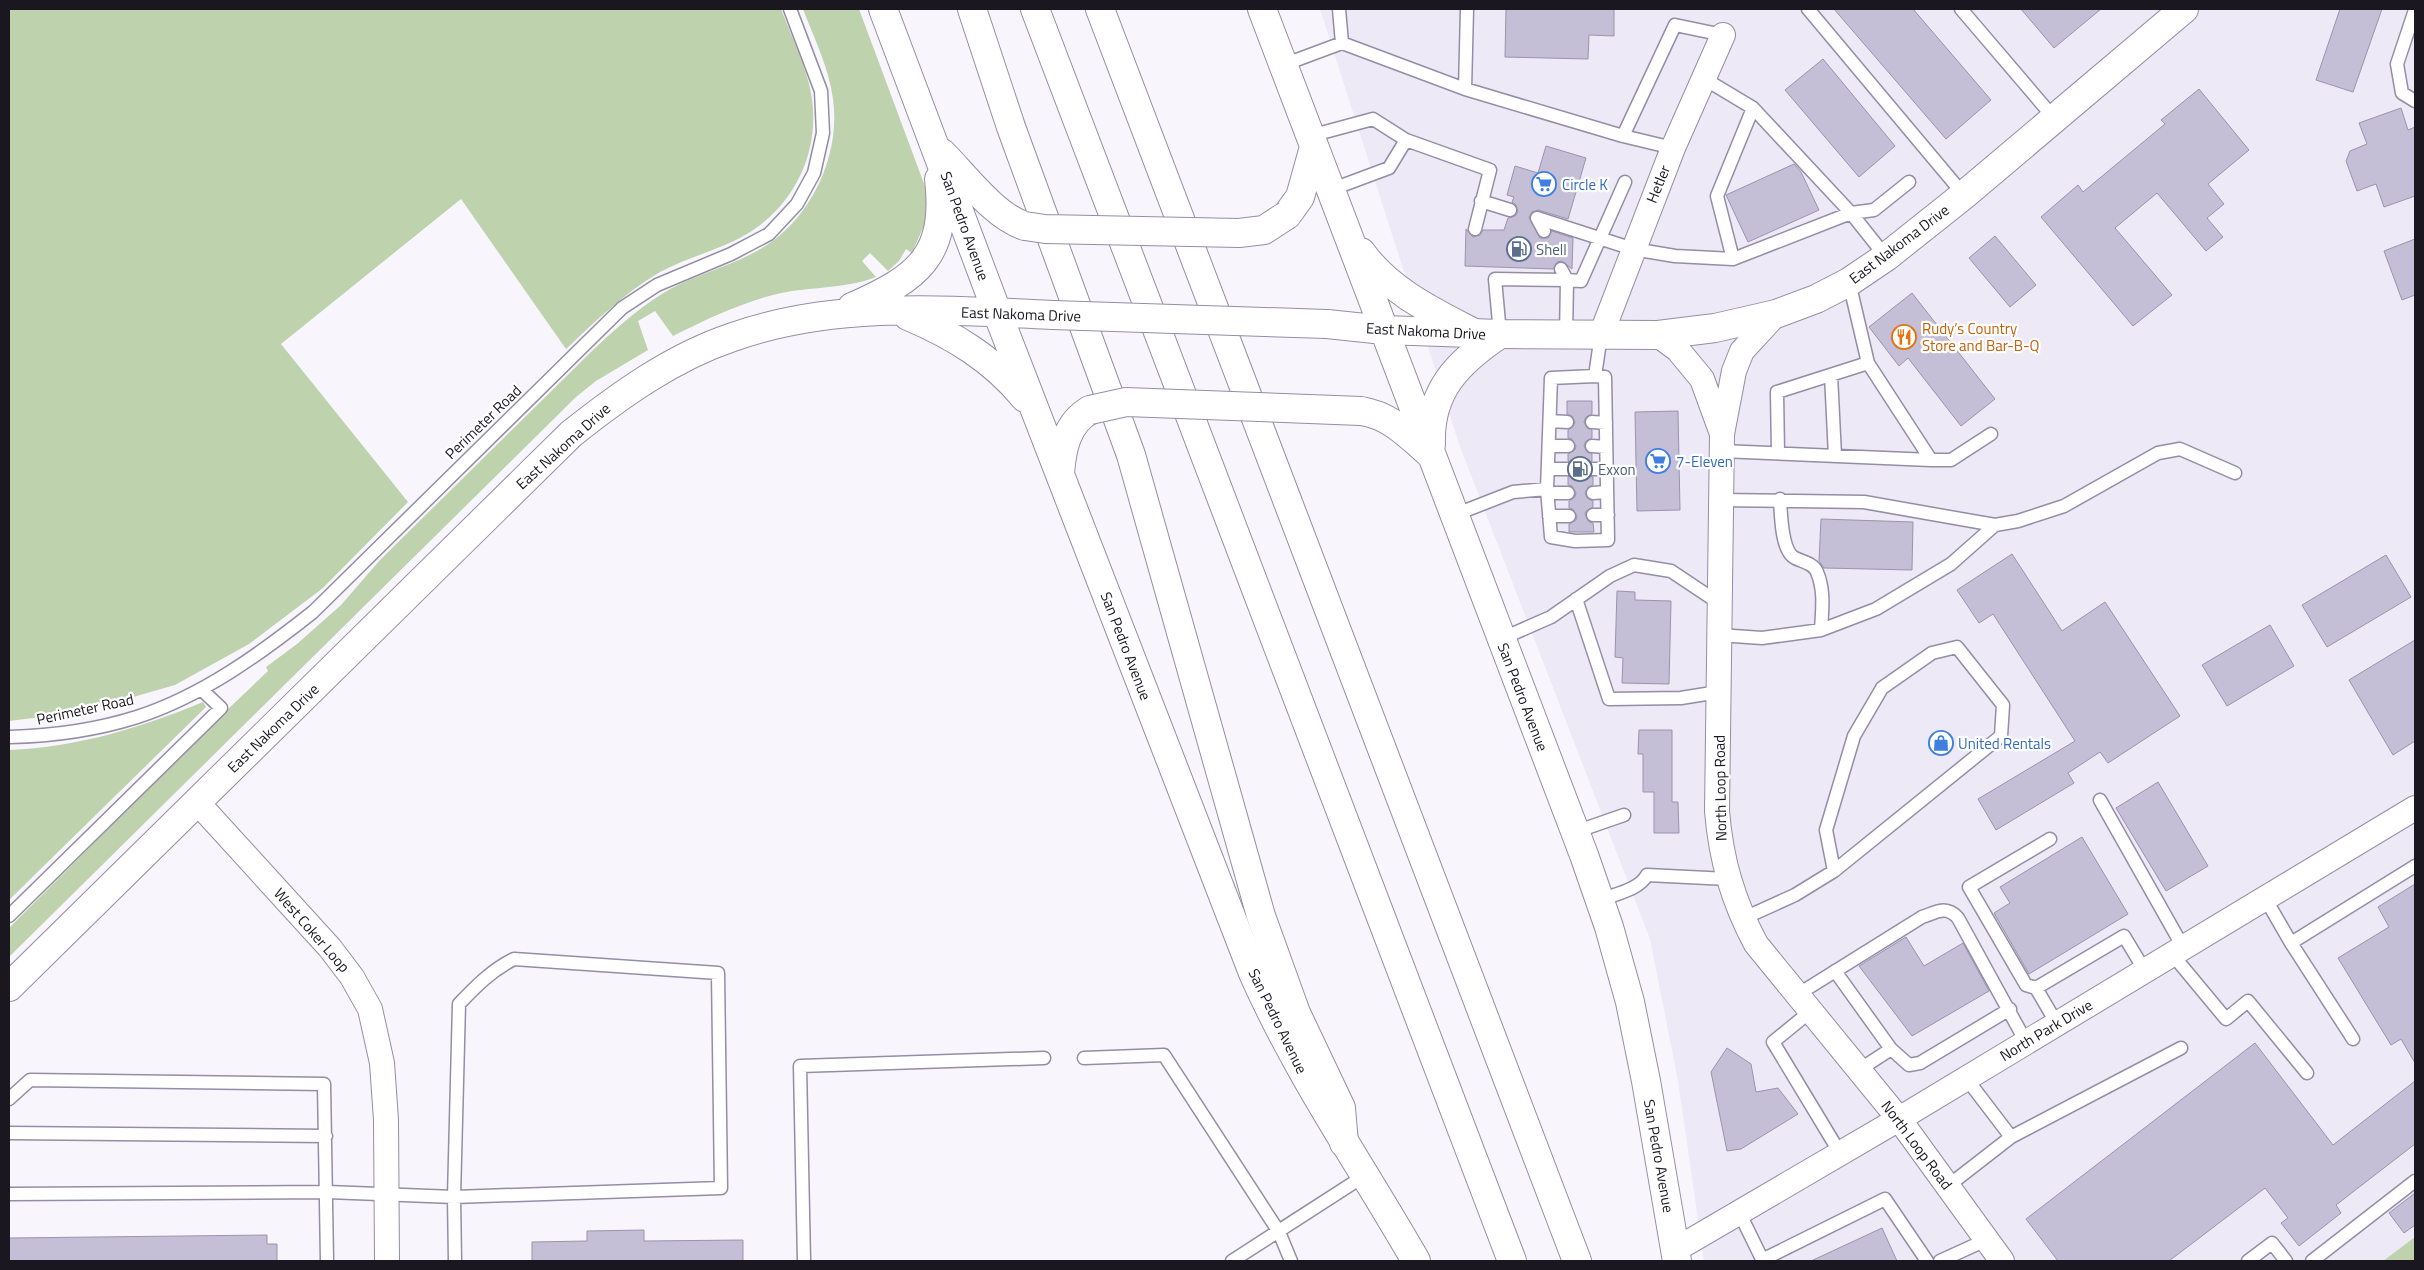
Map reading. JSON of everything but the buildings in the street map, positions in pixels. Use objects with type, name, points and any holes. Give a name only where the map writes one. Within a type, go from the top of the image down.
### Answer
[{"type":"main road","name":"San Pedro Avenue","points":[[883,9],[997,312],[1253,973],[1286,1044],[1416,1261]]},
{"type":"main road","points":[[972,9],[1011,127],[1131,455],[1261,916],[1296,1013],[1341,1108],[1344,1143]]},
{"type":"main road","points":[[1035,9],[1512,1261]]},
{"type":"main road","points":[[1100,9],[1577,1261]]},
{"type":"main road","name":"San Pedro Avenue","points":[[1262,9],[1600,900],[1630,1002],[1646,1081],[1676,1256]]},
{"type":"main road","name":"East Nakoma Drive","points":[[9,987],[564,441],[608,404],[648,378],[732,337],[774,324],[835,314],[894,311],[997,312],[1327,324],[1384,330],[1566,336],[1658,335],[1696,332],[1776,314],[1816,299],[1849,282],[1886,257],[1964,195],[2184,9]]},
{"type":"main road","points":[[934,145],[997,209],[1015,222],[1025,226],[1045,229],[1239,234],[1264,230],[1287,215],[1300,196],[1312,142]]},
{"type":"main road","points":[[835,314],[891,290],[912,274],[928,255],[935,241],[940,212],[934,145]]},
{"type":"main road","points":[[1346,230],[1372,268],[1383,278],[1414,300],[1487,334],[1444,386],[1433,411],[1430,429],[1432,456]]},
{"type":"main road","points":[[894,311],[940,329],[972,349],[997,369],[1037,413]]},
{"type":"main road","points":[[1060,472],[1069,431],[1076,420],[1090,410],[1126,402],[1361,411],[1383,416],[1396,424],[1432,456]]},
{"type":"street","name":"Hetler","points":[[1601,335],[1673,148],[1723,35]]},
{"type":"street","name":"North Loop Road","points":[[1776,314],[1742,351],[1734,371],[1722,443],[1719,500],[1718,811],[1719,839],[1728,879],[1742,919],[1756,944],[1899,1119],[2002,1261]]},
{"type":"street","name":"North Loop Road","points":[[1658,335],[1678,350],[1702,379],[1722,443]]},
{"type":"street","name":"West Coker Loop","points":[[197,802],[330,948],[352,977],[370,1010],[382,1063],[386,1120],[387,1261]]},
{"type":"street","name":"North Park Drive","points":[[1676,1256],[1740,1212],[1899,1119],[2415,808]]},
{"type":"lane","name":"Perimeter Road","points":[[9,737],[47,736],[137,717],[202,689],[263,651],[313,612],[622,308],[656,285],[731,254],[769,234],[797,204],[814,173],[822,124],[821,91],[790,9]]},
{"type":"lane","points":[[1339,9],[1342,43]]},
{"type":"lane","points":[[1465,89],[1466,9]]},
{"type":"lane","points":[[1808,9],[1964,195]]},
{"type":"lane","points":[[1961,9],[2054,118]]},
{"type":"lane","points":[[2415,10],[2396,64],[2402,94],[2415,101]]},
{"type":"lane","points":[[1623,136],[1674,25],[1723,35]]},
{"type":"lane","points":[[1283,65],[1342,43],[1465,89],[1623,136],[1673,148]]},
{"type":"lane","points":[[1703,78],[1754,108],[1851,213],[1886,257]]},
{"type":"lane","points":[[1734,259],[1717,196],[1754,108]]},
{"type":"lane","points":[[1312,142],[1373,119],[1406,140],[1490,170],[1475,229]]},
{"type":"lane","points":[[1330,190],[1389,168],[1406,140]]},
{"type":"lane","points":[[1487,334],[1492,273],[1564,275],[1581,280],[1625,182]]},
{"type":"lane","points":[[1544,231],[1537,218],[1633,249],[1675,256],[1734,259],[1851,213],[1874,210],[1909,182]]},
{"type":"lane","points":[[1481,201],[1510,210]]},
{"type":"lane","points":[[1564,275],[1566,336]]},
{"type":"lane","points":[[1849,282],[1868,363],[1932,460]]},
{"type":"lane","points":[[1595,376],[1601,335]]},
{"type":"lane","points":[[1778,453],[1777,392],[1868,363]]},
{"type":"lane","points":[[1831,375],[1835,456]]},
{"type":"lane","points":[[1605,377],[1608,540],[1575,541],[1551,537],[1547,491],[1550,422],[1551,378],[1605,377]]},
{"type":"lane","points":[[1550,422],[1567,422]]},
{"type":"lane","points":[[1592,422],[1606,423]]},
{"type":"lane","points":[[1722,443],[1778,453],[1951,460],[1991,434]]},
{"type":"lane","points":[[1549,446],[1568,446]]},
{"type":"lane","points":[[1592,446],[1606,447]]},
{"type":"lane","points":[[1719,500],[1864,502],[1995,525],[2018,522],[2064,506],[2158,453],[2180,449],[2235,473]]},
{"type":"lane","points":[[1592,468],[1607,469]]},
{"type":"lane","points":[[1548,469],[1568,469]]},
{"type":"lane","points":[[1454,515],[1513,492],[1547,491],[1568,493]]},
{"type":"lane","points":[[1593,493],[1607,492]]},
{"type":"lane","points":[[1780,500],[1781,529],[1789,551],[1793,557],[1807,562],[1816,570],[1822,590],[1822,630]]},
{"type":"lane","points":[[1593,515],[1608,515]]},
{"type":"lane","points":[[1549,516],[1569,516]]},
{"type":"lane","points":[[1719,635],[1762,638],[1822,630],[1876,609],[1943,569],[1995,525]]},
{"type":"lane","points":[[1501,639],[1551,617],[1610,576],[1634,565],[1671,572],[1719,603]]},
{"type":"lane","points":[[1576,600],[1609,699],[1681,698],[1718,692]]},
{"type":"lane","points":[[1742,919],[1794,895],[1834,871],[2001,736],[2003,705],[1957,647],[1932,653],[1882,688],[1854,736],[1826,830],[1834,871]]},
{"type":"lane","points":[[9,916],[221,708],[202,689]]},
{"type":"lane","points":[[2100,800],[2178,950],[2226,1019],[2248,1001],[2307,1073]]},
{"type":"lane","points":[[1575,832],[1624,815]]},
{"type":"lane","points":[[2050,839],[1969,886],[2026,985],[2036,988],[2057,1024]]},
{"type":"lane","points":[[2291,943],[2415,866]]},
{"type":"lane","points":[[1600,900],[1634,887],[1644,881],[1647,875],[1728,879]]},
{"type":"lane","points":[[2265,898],[2291,943],[2353,1039]]},
{"type":"lane","points":[[1840,1153],[1773,1042],[1804,1003],[1836,971],[1922,917],[1944,909],[1952,911],[1958,918],[2010,1009],[2026,1042]]},
{"type":"lane","points":[[2036,988],[2124,936],[2145,971]]},
{"type":"lane","points":[[9,1194],[328,1192],[454,1197],[721,1188],[718,973],[514,959],[500,966],[459,1004],[454,1197],[455,1261]]},
{"type":"lane","points":[[1836,971],[1892,1049],[1909,1065],[1920,1063],[2010,1009]]},
{"type":"lane","points":[[1948,1186],[2011,1136],[2181,1048]]},
{"type":"lane","points":[[1859,1070],[1892,1049]]},
{"type":"lane","points":[[1084,1058],[1164,1055],[1279,1232],[1291,1261]]},
{"type":"lane","points":[[804,1261],[800,1066],[1044,1058]]},
{"type":"lane","points":[[1966,1078],[2011,1136]]},
{"type":"lane","points":[[9,1099],[30,1080],[324,1084],[328,1192],[328,1261]]},
{"type":"lane","points":[[9,1133],[326,1136]]},
{"type":"lane","points":[[1232,1261],[1364,1176]]},
{"type":"lane","points":[[2312,1261],[2415,1181]]},
{"type":"lane","points":[[1740,1212],[1763,1260],[1885,1199],[1927,1261]]},
{"type":"lane","points":[[1940,1261],[1986,1240]]},
{"type":"lane","points":[[2248,1261],[2272,1243],[2286,1261]]},
{"type":"shaded area","points":[[1320,9],[2415,9],[2415,1237],[2383,1261],[1704,1261],[1678,1081],[1650,939],[1459,444]]},
{"type":"green space","points":[[9,9],[781,9],[808,80],[813,125],[810,147],[804,168],[794,187],[766,221],[737,240],[671,267],[647,280],[611,308],[566,349],[461,199],[281,344],[408,502],[323,588],[249,644],[175,685],[81,712],[9,721]]},
{"type":"green space","points":[[803,9],[859,9],[926,189],[926,221],[912,253],[906,249],[899,261],[888,271],[870,253],[862,261],[876,277],[851,284],[786,292],[760,299],[722,313],[673,336],[655,311],[638,321],[648,350],[596,381],[576,397],[9,957],[9,928],[268,671],[266,667],[297,644],[341,605],[380,560],[595,348],[661,294],[762,248],[779,236],[795,220],[819,184],[832,142],[834,120],[833,99],[828,76]]},
{"type":"green space","points":[[203,702],[206,707],[9,900],[9,750],[60,745],[108,735],[156,720]]},
{"type":"green space","points":[[2415,1237],[2415,1261],[2383,1261]]},
{"type":"place","name":"Circle K","points":[[1544,184]]},
{"type":"place","name":"Shell","points":[[1519,249]]},
{"type":"place","name":"Rudy’s Country Store and Bar-B-Q","points":[[1904,337]]},
{"type":"place","name":"7-Eleven","points":[[1658,461]]},
{"type":"place","name":"Exxon","points":[[1580,469]]},
{"type":"place","name":"United Rentals","points":[[1941,743]]}]
